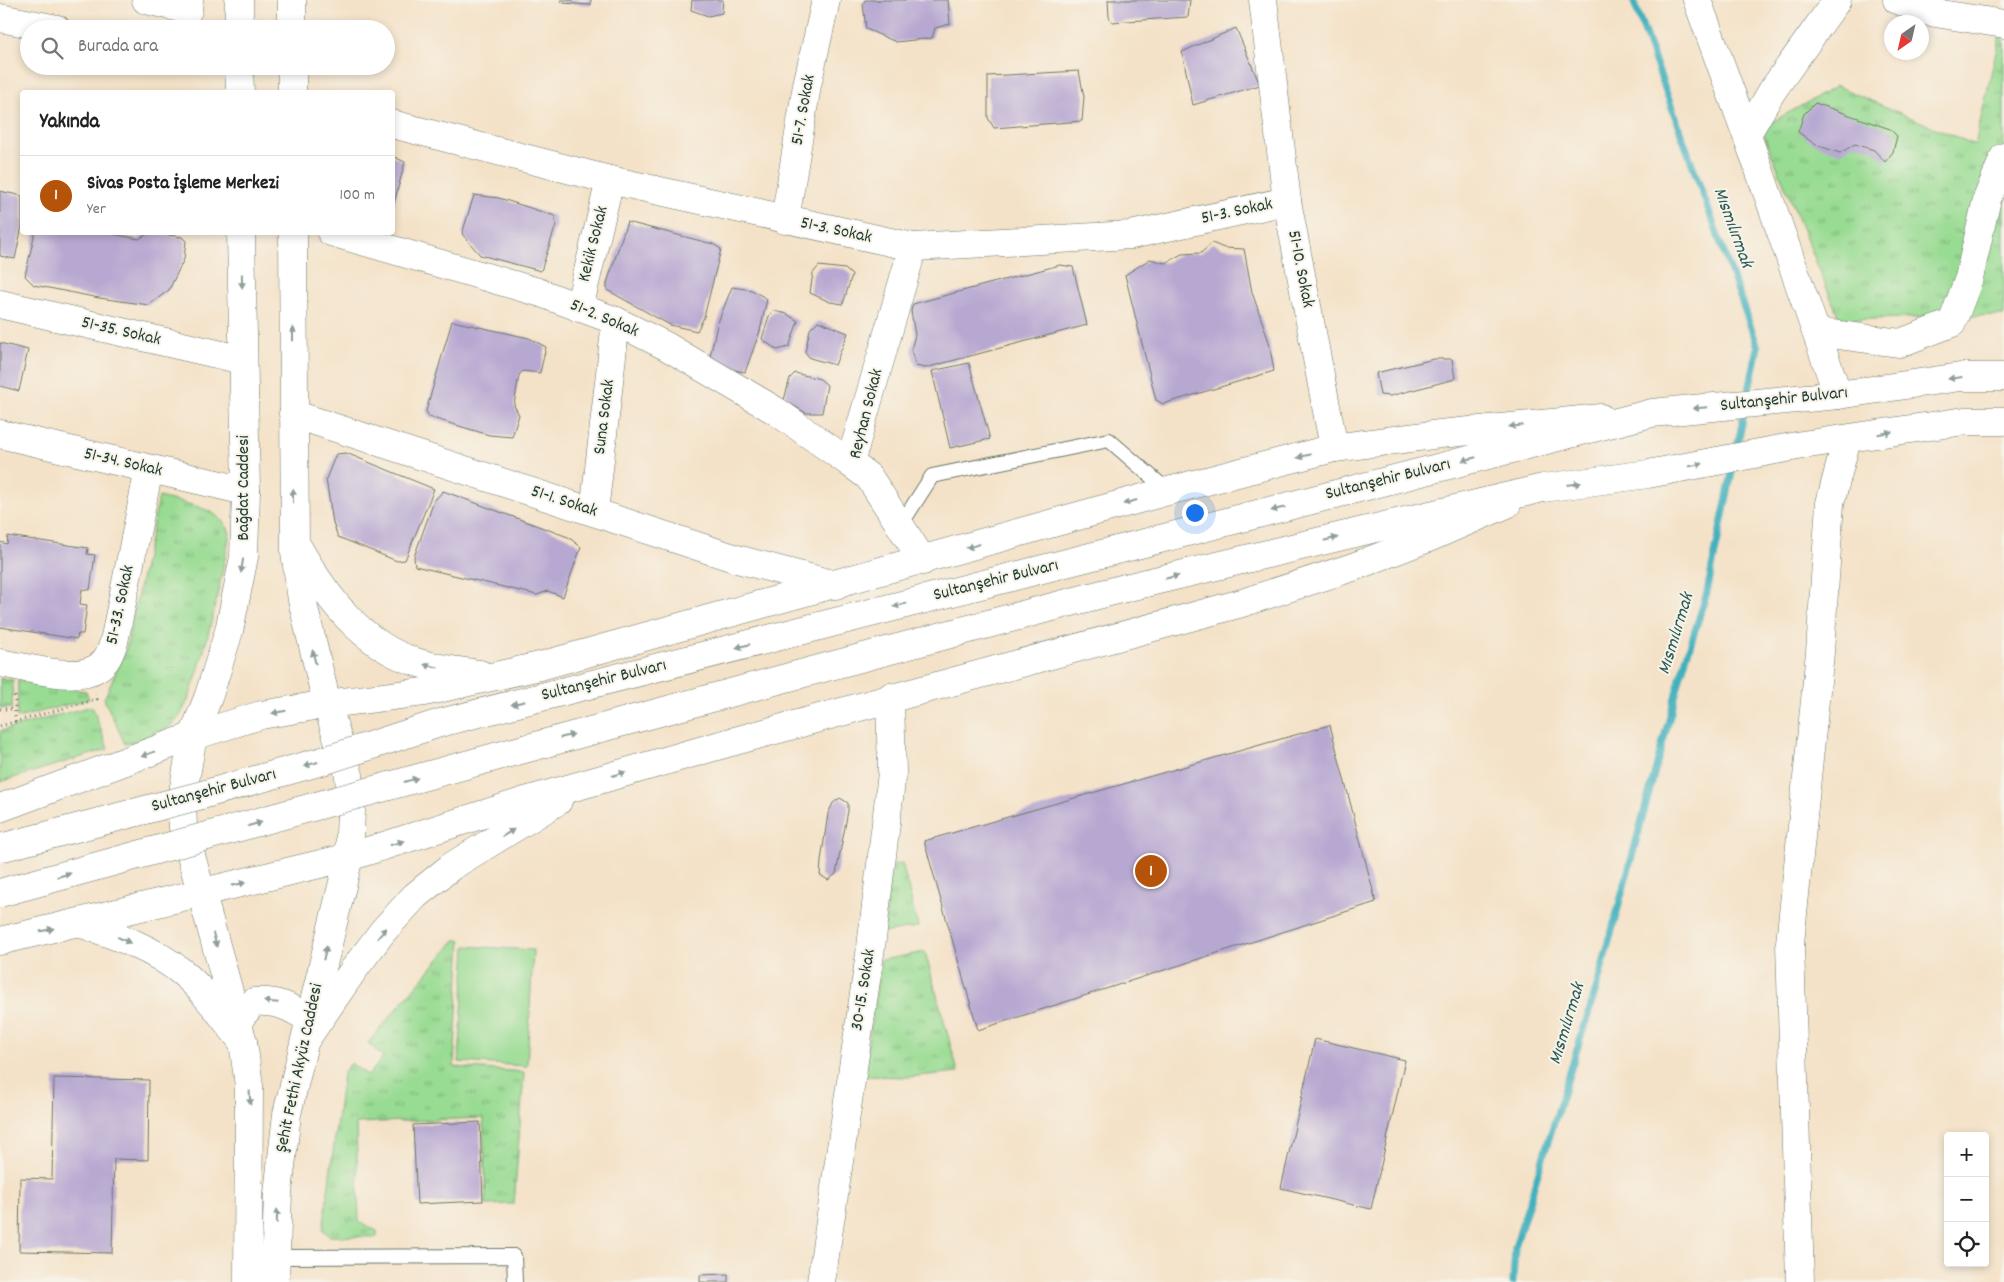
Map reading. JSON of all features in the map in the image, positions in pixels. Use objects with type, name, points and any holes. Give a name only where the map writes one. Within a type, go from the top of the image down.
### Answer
[{"type":"main road","points":[[146,0],[188,10],[188,0]]},
{"type":"main road","points":[[239,0],[239,20]]},
{"type":"main road","points":[[292,0],[292,20]]},
{"type":"main road","name":"51-7. Sokak","points":[[785,220],[807,85],[826,0]]},
{"type":"main road","name":"51-10. Sokak","points":[[1264,0],[1287,201],[1334,448]]},
{"type":"main road","points":[[1697,0],[1747,134],[1838,396]]},
{"type":"main road","points":[[1747,134],[1772,91],[1838,0]]},
{"type":"main road","points":[[1897,0],[1929,12],[2004,24]]},
{"type":"main road","points":[[0,18],[20,22]]},
{"type":"main road","points":[[239,75],[240,90]]},
{"type":"main road","points":[[292,75],[292,90]]},
{"type":"main road","name":"51-3. Sokak","points":[[395,125],[610,180],[913,248],[1131,235],[1287,201]]},
{"type":"main road","points":[[1816,332],[1900,343],[1952,322],[1970,278],[1987,199],[2004,157]]},
{"type":"main road","name":"Kekik Sokak","points":[[579,308],[610,180]]},
{"type":"main road","name":"Bağdat Caddesi","points":[[201,893],[183,827],[182,798],[194,736],[216,675],[239,591],[244,557],[246,491],[241,235]]},
{"type":"main road","points":[[293,235],[294,540],[300,592],[327,704]]},
{"type":"main road","name":"51-2. Sokak","points":[[342,235],[538,292],[616,321],[666,346],[776,411],[850,464]]},
{"type":"main road","name":"Reyhan Sokak","points":[[913,248],[850,464],[869,477],[923,561]]},
{"type":"main road","name":"51-35. Sokak","points":[[0,304],[243,360]]},
{"type":"main road","name":"Suna Sokak","points":[[594,512],[616,321]]},
{"type":"main road","name":"Sultanşehir Bulvarı","points":[[0,848],[326,760],[440,723],[1652,412],[1838,396],[1960,377],[2004,377]]},
{"type":"main road","points":[[0,808],[194,736],[262,715],[327,704],[424,692],[497,677],[923,561],[1168,491],[1334,448],[1440,434],[1652,412]]},
{"type":"main road","name":"51-1. Sokak","points":[[293,414],[737,559],[836,585]]},
{"type":"main road","points":[[0,893],[324,806],[554,739],[1125,588],[1543,488],[1648,474],[1802,445],[1965,421],[2004,421]]},
{"type":"main road","name":"51-34. Sokak","points":[[0,434],[246,491]]},
{"type":"main road","points":[[1800,1282],[1790,943],[1820,652],[1830,504],[1847,439]]},
{"type":"main road","name":"51-33. Sokak","points":[[86,673],[98,668],[108,658],[114,642],[149,469]]},
{"type":"main road","points":[[0,941],[349,857],[587,783],[890,697],[1242,603],[1320,579],[1431,537],[1543,488]]},
{"type":"main road","points":[[294,540],[326,593],[352,623],[383,647],[415,662],[497,677]]},
{"type":"main road","points":[[0,663],[71,674],[86,673]]},
{"type":"main road","name":"30-15. Sokak","points":[[821,1282],[871,947],[892,773],[890,697]]},
{"type":"main road","name":"Şehit Fethi Akyüz Caddesi","points":[[275,1269],[282,1148],[305,1032],[349,857],[351,811],[348,775],[327,704]]},
{"type":"main road","points":[[79,923],[117,936],[151,953],[182,972],[240,1032],[254,1002],[269,1001],[283,1004],[305,1032],[383,931],[415,896],[452,866],[587,783]]},
{"type":"main road","name":"Şehit Fethi Akyüz Caddesi","points":[[201,893],[240,1032],[251,1111],[248,1282]]},
{"type":"lane","points":[[900,526],[932,476],[1109,440],[1168,491]]},
{"type":"lane","points":[[275,1269],[514,1256],[515,1282]]},
{"type":"path","points":[[0,726],[97,699],[86,673]]},
{"type":"path","points":[[0,709],[15,709]]},
{"type":"green space","points":[[2004,17],[2004,315],[1840,320],[1761,128],[1837,86],[1975,145]]},
{"type":"green space","points":[[159,497],[190,504],[210,512],[225,524],[230,533],[208,634],[192,690],[183,710],[169,727],[150,736],[125,744],[104,699],[126,649]]},
{"type":"green space","points":[[0,678],[13,680],[12,708],[0,708]]},
{"type":"green space","points":[[18,680],[86,691],[89,699],[17,718]]},
{"type":"green space","points":[[92,706],[108,749],[0,782],[0,731]]},
{"type":"green space","points":[[902,863],[918,927],[884,933],[891,865]]},
{"type":"green space","points":[[455,940],[461,940],[454,1067],[524,1072],[514,1204],[486,1205],[483,1118],[356,1123],[359,1222],[377,1231],[377,1237],[330,1236],[323,1230],[343,1073],[351,1063],[368,1076],[383,1057],[368,1043]]},
{"type":"green space","points":[[466,946],[533,950],[527,1066],[459,1062]]},
{"type":"green space","points":[[925,952],[958,1072],[909,1077],[863,1076],[881,960]]},
{"type":"building","points":[[560,0],[591,0],[591,5],[563,3]]},
{"type":"building","points":[[692,0],[723,0],[722,13],[708,16],[691,10]]},
{"type":"building","points":[[865,0],[948,0],[950,24],[935,28],[932,38],[896,42],[866,29],[863,4]]},
{"type":"building","points":[[1108,0],[1190,0],[1188,17],[1112,22],[1109,17]]},
{"type":"building","points":[[1236,28],[1260,85],[1193,105],[1182,52]]},
{"type":"building","points":[[1079,71],[1084,97],[1082,121],[994,128],[988,118],[988,76]]},
{"type":"building","points":[[1815,103],[1890,129],[1897,136],[1893,152],[1885,162],[1874,150],[1855,144],[1840,153],[1816,145],[1798,132],[1804,114]]},
{"type":"building","points":[[395,157],[405,162],[395,200]]},
{"type":"building","points":[[0,191],[20,196],[20,235],[15,259],[0,256]]},
{"type":"building","points":[[474,195],[499,198],[555,216],[556,225],[541,271],[480,255],[462,234]]},
{"type":"building","points":[[627,222],[713,244],[721,249],[704,317],[697,331],[670,325],[607,290],[607,283]]},
{"type":"building","points":[[34,235],[118,235],[139,239],[145,235],[169,235],[182,237],[186,241],[184,259],[169,290],[149,305],[99,298],[34,285],[25,276]]},
{"type":"building","points":[[1212,243],[1224,248],[1244,249],[1252,292],[1269,342],[1274,371],[1163,404],[1156,400],[1125,275],[1150,259],[1165,263],[1182,254],[1201,253]]},
{"type":"building","points":[[1060,265],[1073,267],[1087,325],[925,368],[916,366],[911,350],[915,335],[911,311],[913,304]]},
{"type":"building","points":[[819,266],[845,269],[852,275],[843,304],[830,302],[810,293],[813,273]]},
{"type":"building","points":[[732,287],[752,290],[767,299],[760,331],[745,372],[728,369],[709,361],[717,325]]},
{"type":"building","points":[[774,311],[787,314],[798,321],[789,347],[777,350],[762,339],[769,316]]},
{"type":"building","points":[[452,321],[529,338],[546,347],[540,373],[523,371],[519,375],[514,405],[519,415],[512,437],[489,435],[429,417],[426,411]]},
{"type":"building","points":[[818,321],[848,333],[835,365],[810,358],[805,352],[810,329]]},
{"type":"building","points":[[0,343],[28,350],[19,391],[0,386]]},
{"type":"building","points":[[1434,359],[1452,359],[1455,379],[1390,396],[1380,395],[1376,373]]},
{"type":"building","points":[[969,363],[990,439],[950,448],[932,371]]},
{"type":"building","points":[[795,373],[820,379],[827,385],[822,413],[806,413],[784,400],[790,378]]},
{"type":"building","points":[[346,453],[434,489],[405,560],[397,561],[338,537],[333,523],[326,479],[336,454]]},
{"type":"building","points":[[443,491],[568,537],[581,547],[563,597],[548,591],[537,595],[415,566],[414,557],[434,501]]},
{"type":"building","points":[[8,536],[88,548],[87,554],[95,555],[90,590],[82,589],[80,604],[87,605],[83,634],[78,634],[77,639],[0,627],[0,542],[7,544]]},
{"type":"building","points":[[1330,725],[1376,902],[978,1030],[924,841]]},
{"type":"building","points":[[840,798],[848,803],[848,811],[836,874],[828,880],[820,875],[821,861],[828,814],[833,803]]},
{"type":"building","points":[[1315,1039],[1405,1060],[1371,1209],[1281,1188]]},
{"type":"building","points":[[54,1078],[149,1080],[148,1160],[114,1159],[112,1253],[19,1251],[20,1178],[52,1179]]},
{"type":"building","points":[[480,1122],[483,1201],[417,1204],[413,1125]]},
{"type":"building","points":[[728,1274],[728,1282],[700,1282],[700,1275]]},
{"type":"waterway","name":"Mısmılırmak","points":[[1633,0],[1758,347],[1747,399]]},
{"type":"waterway","name":"Mısmılırmak","points":[[1736,452],[1745,409]]},
{"type":"waterway","name":"Mısmılırmak","points":[[1513,1282],[1515,1247],[1597,986],[1681,675],[1707,592],[1734,463]]},
{"type":"place","name":"Sivas Posta İşleme Merkezi","points":[[1151,871]]}]
